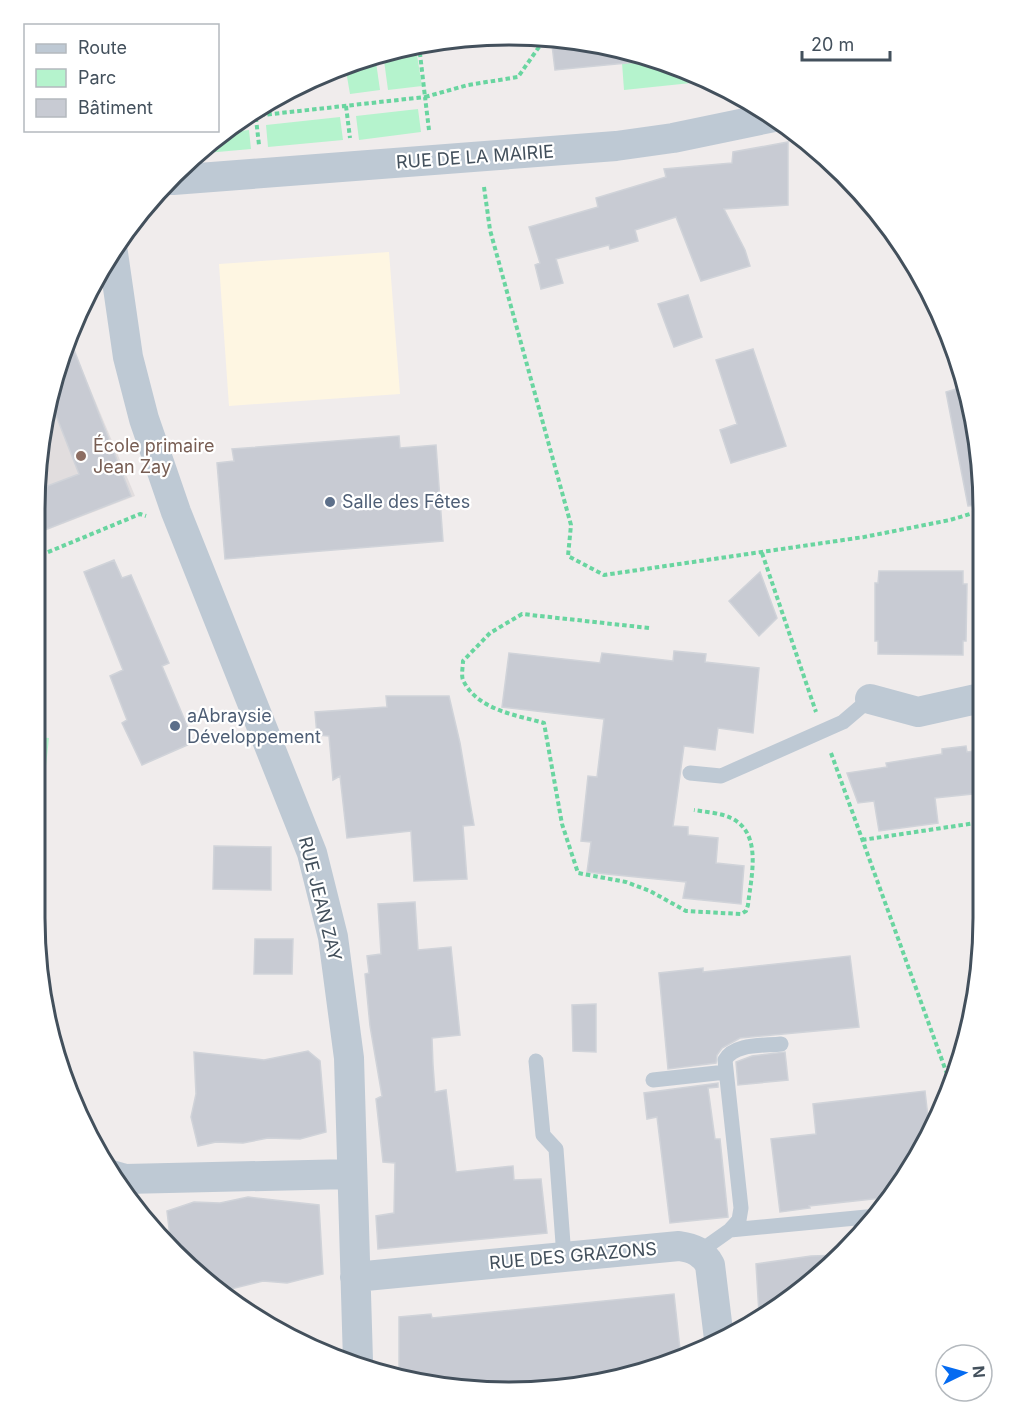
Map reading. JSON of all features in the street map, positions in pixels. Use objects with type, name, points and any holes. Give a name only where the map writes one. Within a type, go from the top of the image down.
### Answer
[{"type":"street","name":"RUE DE LA MAIRIE","points":[[183,179],[616,146],[673,138],[761,120]]},
{"type":"street","name":"RUE JEAN ZAY","points":[[115,265],[128,357],[144,419],[176,512],[314,863],[333,937],[349,1058],[358,1356]]},
{"type":"street","points":[[870,699],[918,712],[973,700]]},
{"type":"street","points":[[128,1183],[352,1174]]},
{"type":"street","name":"RUE DES GRAZONS","points":[[355,1277],[679,1246],[699,1252]]},
{"type":"street","points":[[699,1252],[706,1258],[712,1275],[718,1332]]},
{"type":"lane","points":[[690,773],[721,776],[843,722],[870,699]]},
{"type":"lane","points":[[699,1252],[730,1230],[739,1220],[741,1208],[724,1060],[731,1052],[738,1049],[781,1044]]},
{"type":"lane","points":[[536,1061],[543,1136],[556,1149],[564,1257]]},
{"type":"lane","points":[[653,1080],[726,1072]]},
{"type":"lane","points":[[730,1230],[863,1217]]},
{"type":"path","points":[[264,115],[425,97],[468,85],[518,77],[539,46]]},
{"type":"path","points":[[419,54],[430,140]]},
{"type":"path","points":[[346,106],[351,146]]},
{"type":"path","points":[[256,120],[260,154]]},
{"type":"path","points":[[481,157],[490,230],[571,525],[568,556],[604,575],[762,553],[939,522],[973,513]]},
{"type":"path","points":[[45,553],[140,514],[149,517]]},
{"type":"path","points":[[762,553],[823,731],[946,1072]]},
{"type":"path","points":[[649,628],[522,614],[490,633],[463,661],[462,678],[474,696],[496,710],[544,723],[562,824],[578,873],[634,885],[686,911],[741,914],[746,911],[748,904],[753,855],[751,841],[742,826],[731,818],[694,810]]},
{"type":"path","points":[[862,840],[973,823]]},
{"type":"shaded area","points":[[389,252],[400,394],[229,406],[219,264]]},
{"type":"shaded area","name":"École primaire Jean Zay","points":[[74,349],[135,496],[45,531],[49,448],[61,389]]},
{"type":"green space","points":[[417,54],[422,86],[388,90],[384,62]]},
{"type":"green space","points":[[622,59],[691,82],[691,83],[624,90]]},
{"type":"green space","points":[[376,65],[380,90],[350,94],[347,75]]},
{"type":"green space","points":[[418,109],[421,132],[359,140],[356,116]]},
{"type":"green space","points":[[340,117],[343,140],[268,147],[266,125]]},
{"type":"green space","points":[[249,130],[251,149],[213,152],[227,141],[240,131]]},
{"type":"green space","points":[[45,738],[49,738],[45,775]]},
{"type":"building","points":[[552,47],[600,54],[633,62],[555,70]]},
{"type":"building","points":[[788,142],[788,205],[724,209],[745,250],[750,266],[701,281],[676,217],[635,230],[638,241],[610,249],[609,245],[556,259],[563,283],[541,289],[535,265],[540,263],[529,227],[598,207],[596,198],[666,177],[664,169],[732,163],[733,152]]},
{"type":"building","points":[[688,295],[702,337],[674,347],[658,304]]},
{"type":"building","name":"École primaire Jean Zay","points":[[74,349],[131,496],[45,530],[46,487],[79,474],[55,413]]},
{"type":"building","points":[[753,349],[786,446],[731,463],[720,430],[737,424],[716,360]]},
{"type":"building","points":[[957,389],[964,418],[969,448],[973,506],[968,506],[946,392]]},
{"type":"building","name":"Salle des Fêtes","points":[[399,436],[400,448],[436,445],[443,541],[225,559],[217,463],[234,461],[232,449]]},
{"type":"building","points":[[114,560],[122,578],[131,575],[169,663],[162,666],[194,742],[142,765],[122,723],[127,720],[110,676],[123,670],[84,572]]},
{"type":"building","points":[[879,571],[963,571],[963,584],[967,584],[966,641],[963,641],[963,655],[878,654],[878,641],[875,641],[875,583],[878,583]]},
{"type":"building","points":[[760,572],[777,618],[759,636],[729,601]]},
{"type":"building","points":[[674,651],[706,654],[705,662],[759,668],[753,733],[718,728],[715,750],[684,746],[673,826],[688,827],[688,835],[718,838],[716,863],[744,866],[741,904],[683,898],[686,882],[587,872],[591,842],[581,841],[588,776],[597,777],[604,719],[502,707],[509,653],[600,663],[602,653],[673,661]]},
{"type":"building","points":[[386,696],[449,696],[460,743],[474,825],[463,826],[467,879],[414,881],[411,831],[347,838],[340,776],[333,780],[329,736],[317,735],[315,712],[387,707]]},
{"type":"building","points":[[966,746],[967,752],[973,751],[973,794],[935,798],[938,823],[879,831],[874,801],[858,803],[847,773],[887,767],[886,763],[942,754],[942,749]]},
{"type":"building","points":[[214,846],[271,847],[271,890],[213,889]]},
{"type":"building","points":[[415,902],[418,950],[451,947],[460,1035],[432,1038],[435,1092],[446,1090],[456,1172],[513,1166],[514,1180],[541,1179],[547,1233],[378,1249],[376,1216],[394,1213],[395,1163],[383,1162],[376,1099],[382,1096],[370,1026],[365,974],[369,973],[367,956],[381,954],[378,904]]},
{"type":"building","points":[[255,939],[293,939],[292,974],[254,974]]},
{"type":"building","points":[[850,956],[859,1027],[740,1038],[722,1048],[717,1055],[716,1063],[668,1069],[659,973],[703,968],[703,972]]},
{"type":"building","points":[[596,1004],[596,1052],[573,1051],[572,1005]]},
{"type":"building","points":[[308,1051],[320,1061],[326,1132],[300,1139],[268,1138],[243,1143],[216,1142],[198,1146],[191,1117],[196,1094],[194,1052],[264,1060]]},
{"type":"building","points":[[785,1052],[788,1080],[738,1085],[736,1062],[752,1056]]},
{"type":"building","points":[[718,1083],[718,1087],[708,1088],[715,1139],[720,1139],[728,1217],[670,1223],[657,1117],[647,1119],[644,1093]]},
{"type":"building","points":[[925,1091],[928,1117],[911,1150],[878,1198],[809,1206],[810,1208],[780,1212],[771,1139],[816,1134],[813,1104]]},
{"type":"building","points":[[248,1197],[319,1205],[323,1274],[287,1283],[263,1281],[231,1289],[203,1267],[170,1234],[167,1211],[194,1202],[220,1203]]},
{"type":"building","points":[[827,1255],[759,1309],[756,1264]]},
{"type":"building","points":[[674,1294],[680,1349],[600,1373],[539,1381],[479,1381],[448,1378],[399,1368],[399,1317],[431,1314],[432,1318]]},
{"type":"place","name":"École primaire Jean Zay","points":[[81,456]]},
{"type":"place","name":"Salle des Fêtes","points":[[330,502]]},
{"type":"place","name":"aAbraysie Développement","points":[[175,726]]}]
